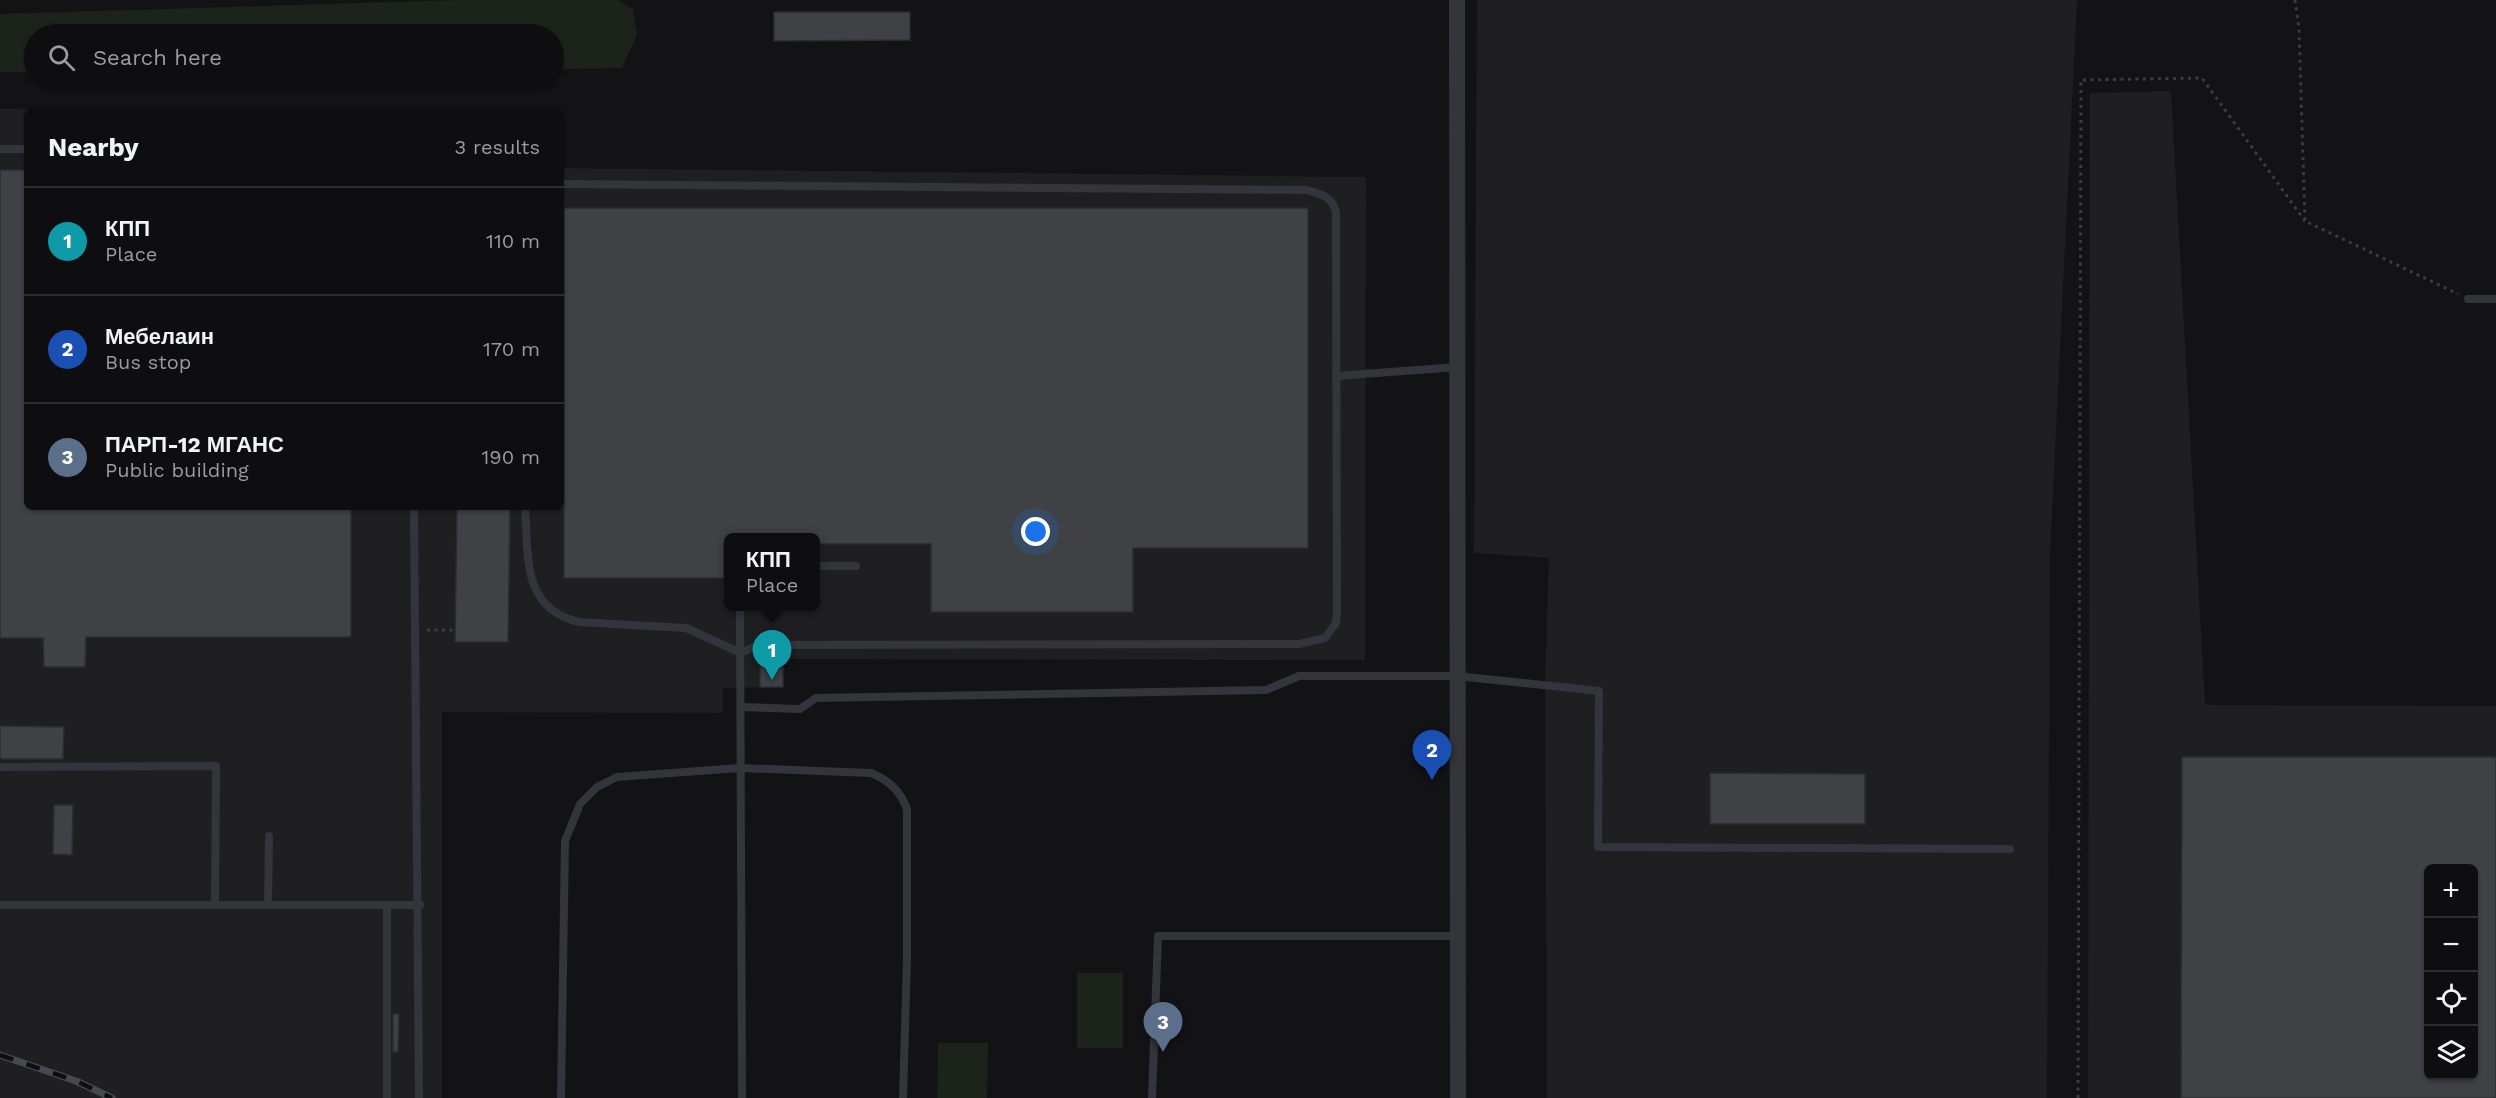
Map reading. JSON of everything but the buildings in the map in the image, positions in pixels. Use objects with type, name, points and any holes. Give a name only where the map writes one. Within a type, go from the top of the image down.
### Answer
[{"type":"street","points":[[1457,0],[1458,1098]]},
{"type":"lane","points":[[0,149],[24,149]]},
{"type":"lane","points":[[525,510],[529,572],[544,602],[566,619],[579,622],[686,628],[741,653],[756,646],[771,645],[1299,644],[1325,638],[1336,623],[1338,614],[1336,212],[1328,197],[1306,190],[564,184]]},
{"type":"lane","points":[[2468,299],[2496,299]]},
{"type":"lane","points":[[1336,376],[1458,367]]},
{"type":"lane","points":[[414,510],[420,905],[419,1098]]},
{"type":"lane","points":[[820,566],[856,566]]},
{"type":"lane","points":[[740,611],[740,688],[743,707],[740,768],[742,1098]]},
{"type":"lane","points":[[743,707],[800,709],[816,698],[1266,690],[1299,676],[1456,676],[1599,691],[1598,847],[2010,849]]},
{"type":"lane","points":[[0,768],[216,766],[215,905]]},
{"type":"lane","points":[[561,1098],[565,841],[573,816],[597,787],[617,777],[740,768],[870,773],[890,783],[902,797],[907,809],[907,960],[903,1098]]},
{"type":"lane","points":[[268,836],[268,905]]},
{"type":"lane","points":[[0,904],[420,905]]},
{"type":"lane","points":[[387,905],[387,1098]]},
{"type":"lane","points":[[1152,1098],[1158,936],[1457,936]]},
{"type":"path","points":[[2295,0],[2299,29],[2305,221]]},
{"type":"path","points":[[2078,1098],[2081,81],[2202,78],[2305,221],[2468,299]]},
{"type":"path","points":[[442,630],[455,630]]},
{"type":"shaded area","points":[[458,0],[618,0],[633,9],[637,35],[622,68],[564,69],[564,24],[24,24],[24,72],[0,72],[0,14]]},
{"type":"shaded area","points":[[1477,0],[2077,0],[2050,553],[2047,1098],[1547,1098],[1545,683],[1549,558],[1474,553]]},
{"type":"shaded area","points":[[2171,91],[2205,705],[2496,706],[2496,1098],[2088,1098],[2090,93]]},
{"type":"shaded area","points":[[0,109],[24,109],[24,510],[564,510],[564,168],[1366,177],[1365,660],[783,659],[783,687],[723,688],[723,713],[442,712],[442,1098],[0,1098]]},
{"type":"shaded area","points":[[1077,973],[1123,973],[1123,1048],[1077,1048]]},
{"type":"shaded area","points":[[938,1043],[988,1043],[987,1098],[937,1098]]},
{"type":"railway","points":[[0,1055],[76,1081],[112,1098]]},
{"type":"place","name":"КПП","points":[[772,680]]},
{"type":"place","name":"Мебелаин","points":[[1432,780]]},
{"type":"place","name":"ПАРП-12 МГАНС","points":[[1163,1052]]}]
